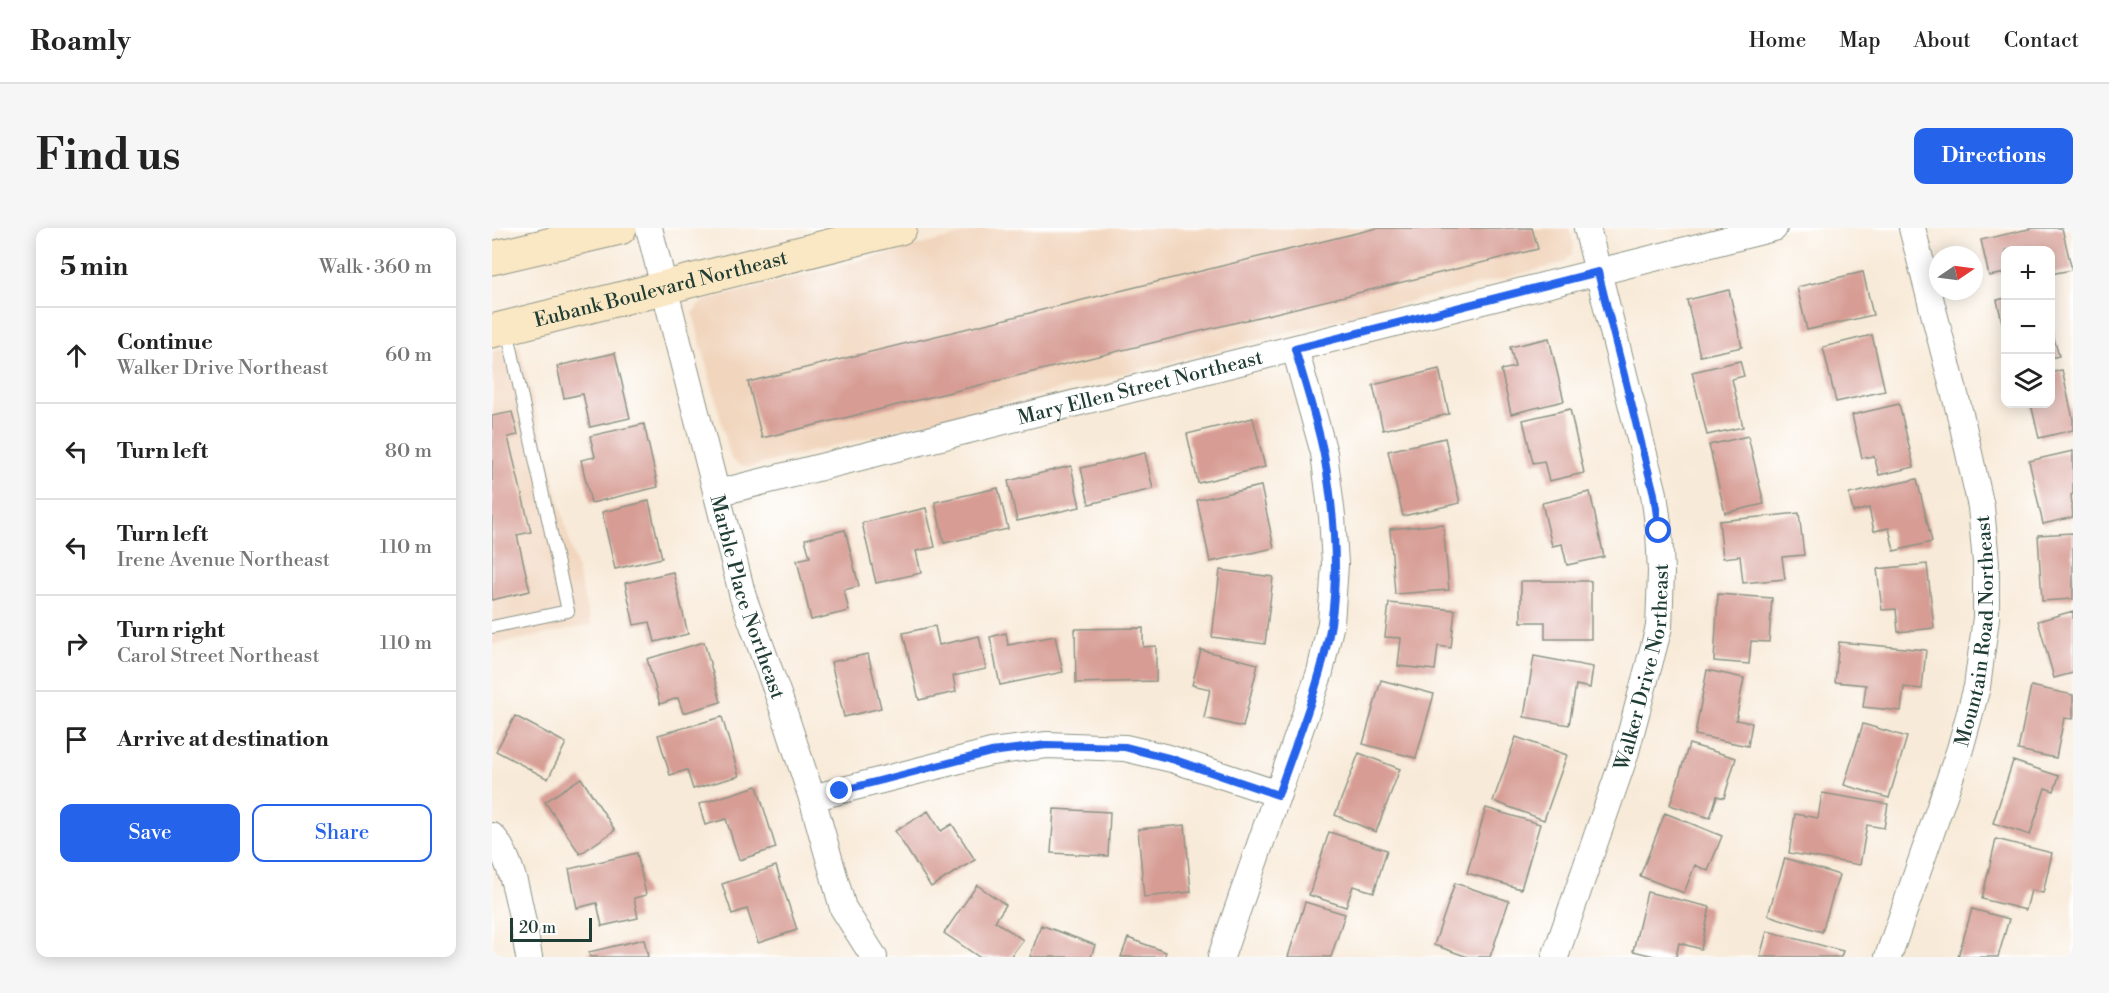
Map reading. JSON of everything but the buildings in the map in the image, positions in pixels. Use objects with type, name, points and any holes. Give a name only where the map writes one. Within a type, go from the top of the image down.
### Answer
[{"type":"main road","points":[[492,258],[620,228]]},
{"type":"main road","name":"Eubank Boulevard Northeast","points":[[499,329],[900,228]]},
{"type":"street","name":"Marble Place Northeast","points":[[650,228],[743,597],[812,798],[843,908],[874,957]]},
{"type":"street","name":"Walker Drive Northeast","points":[[1555,957],[1625,755],[1659,627],[1661,572],[1654,494],[1587,228]]},
{"type":"street","name":"Mary Ellen Street Northeast","points":[[717,493],[1774,228]]},
{"type":"street","name":"Mountain Road Northeast","points":[[1888,957],[1960,749],[1977,687],[1986,618],[1986,563],[1981,507],[1962,422],[1912,228]]},
{"type":"street","points":[[1221,957],[1320,672],[1331,623],[1335,564],[1324,453],[1295,349]]},
{"type":"street","points":[[812,798],[991,752],[1047,745],[1125,747],[1172,759],[1278,795]]},
{"type":"street","points":[[492,836],[499,843],[508,864],[529,957]]},
{"type":"lane","points":[[492,627],[568,610],[499,329]]},
{"type":"shaded area","points":[[987,228],[1569,228],[1574,245],[1572,254],[1564,263],[749,467],[739,465],[731,459],[693,314],[698,305],[706,300]]},
{"type":"shaded area","points":[[519,345],[591,625],[492,645],[492,352]]},
{"type":"route","points":[[840,791],[991,752],[1047,745],[1125,747],[1172,759],[1278,795],[1320,672],[1331,623],[1335,564],[1324,453],[1295,349],[1598,272],[1654,494],[1659,531]]}]
